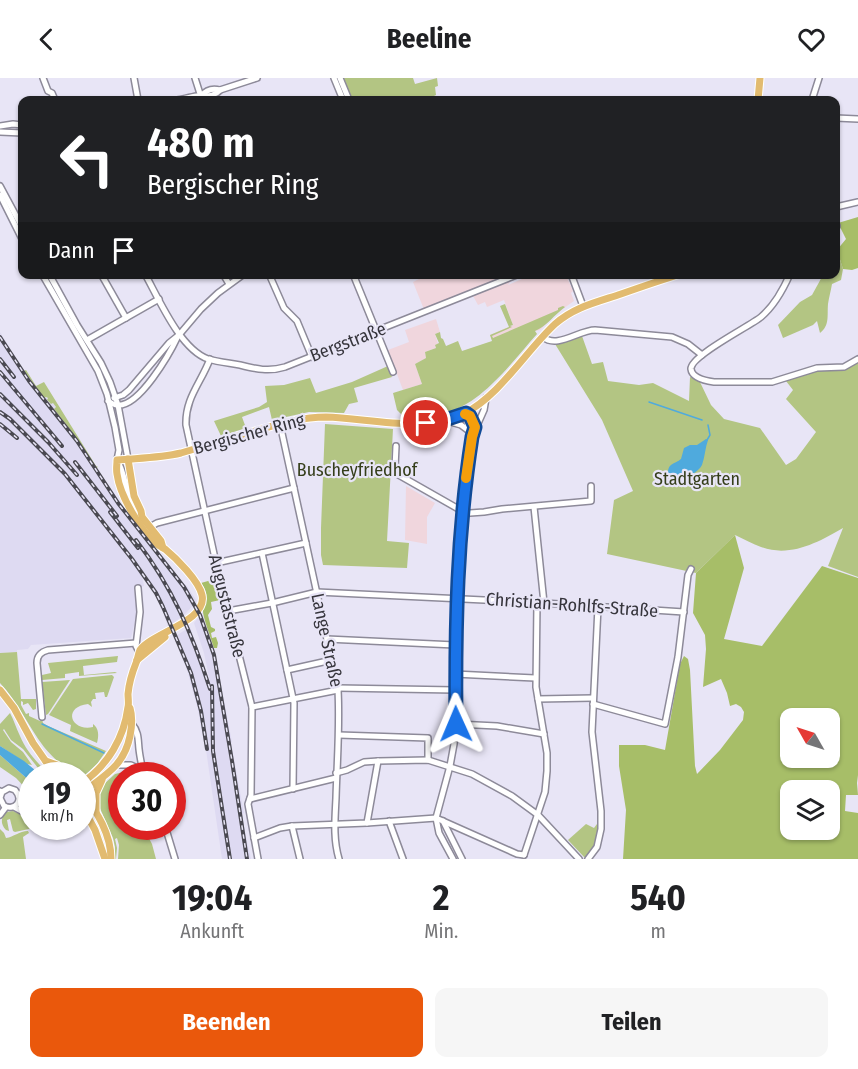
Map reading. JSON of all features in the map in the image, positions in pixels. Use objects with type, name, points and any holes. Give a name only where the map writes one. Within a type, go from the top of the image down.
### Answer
[{"type":"main road","points":[[758,96],[760,78]]},
{"type":"main road","name":"Bergischer Ring","points":[[117,460],[168,456],[295,420],[317,417],[414,423],[445,420],[466,413],[486,399],[563,318],[584,306],[666,279]]},
{"type":"main road","points":[[128,459],[135,496],[142,517],[161,541],[163,548]]},
{"type":"main road","points":[[117,460],[117,474],[129,506],[146,532],[193,580],[200,589],[202,599],[195,613],[140,652],[130,678],[128,694],[132,724],[128,745],[119,762]]},
{"type":"main road","points":[[3,693],[46,761]]},
{"type":"main road","points":[[96,772],[111,755],[119,741],[129,706]]},
{"type":"main road","points":[[96,783],[108,773]]},
{"type":"main road","points":[[96,793],[102,779]]},
{"type":"main road","points":[[96,812],[109,841],[111,859]]},
{"type":"main road","points":[[96,833],[105,859]]},
{"type":"street","points":[[44,78],[48,91],[53,96]]},
{"type":"street","points":[[134,78],[137,96]]},
{"type":"street","points":[[195,78],[200,96]]},
{"type":"street","points":[[202,96],[204,92],[220,90],[257,78]]},
{"type":"street","points":[[334,78],[341,96]]},
{"type":"street","points":[[340,78],[347,96]]},
{"type":"street","points":[[813,96],[819,78]]},
{"type":"street","points":[[840,118],[858,119]]},
{"type":"street","points":[[0,126],[18,125]]},
{"type":"street","points":[[0,132],[18,132]]},
{"type":"street","points":[[0,186],[18,215]]},
{"type":"street","points":[[0,195],[18,231]]},
{"type":"street","points":[[840,206],[858,202]]},
{"type":"street","points":[[45,279],[104,384],[119,450],[123,458],[128,459],[118,405],[105,370],[52,279]]},
{"type":"street","points":[[105,279],[126,318]]},
{"type":"street","name":"Bergstraße","points":[[149,279],[179,335],[200,354],[210,359],[270,371],[312,357],[505,279]]},
{"type":"street","points":[[226,279],[229,284]]},
{"type":"street","points":[[108,401],[126,393],[201,309],[236,279]]},
{"type":"street","points":[[271,279],[284,308],[297,321],[312,357]]},
{"type":"street","points":[[356,279],[393,372]]},
{"type":"street","points":[[573,279],[584,306]]},
{"type":"street","points":[[788,279],[766,313],[702,355],[691,365],[693,373],[705,380],[721,383],[772,382],[817,368],[844,367],[858,359]]},
{"type":"street","points":[[87,340],[159,299]]},
{"type":"street","points":[[543,337],[554,341],[595,330],[672,337],[688,344],[702,355]]},
{"type":"street","points":[[108,401],[118,405],[138,396],[163,364],[179,335]]},
{"type":"street","points":[[156,359],[163,364]]},
{"type":"street","name":"Augustastraße","points":[[210,359],[188,404],[186,425],[204,512],[252,706],[248,804],[258,859]]},
{"type":"street","points":[[470,434],[484,410],[486,399]]},
{"type":"street","points":[[466,413],[475,427]]},
{"type":"street","points":[[453,859],[439,833],[436,818],[450,766],[456,724],[456,598],[470,434],[466,413]]},
{"type":"street","points":[[445,420],[461,425],[470,434]]},
{"type":"street","name":"Lange Straße","points":[[280,424],[337,690],[339,735],[335,843],[339,859]]},
{"type":"street","points":[[396,446],[397,474],[462,511],[470,513],[591,501],[591,486]]},
{"type":"street","points":[[119,450],[117,460],[122,468],[133,506],[142,517]]},
{"type":"street","points":[[150,527],[157,523],[294,488]]},
{"type":"street","points":[[534,507],[544,603]]},
{"type":"street","points":[[216,563],[306,543]]},
{"type":"street","points":[[262,553],[293,699],[293,789]]},
{"type":"street","points":[[538,699],[593,701],[665,724],[678,657],[688,575],[691,569]]},
{"type":"street","points":[[42,717],[37,663],[42,652],[48,650],[140,652],[138,588]]},
{"type":"street","name":"Christian-Rohlfs-Straße","points":[[228,612],[317,592],[684,612]]},
{"type":"street","points":[[254,838],[292,826],[436,818],[525,857],[545,792],[547,771],[547,753],[535,678],[537,603]]},
{"type":"street","points":[[588,859],[597,847],[601,830],[592,732],[598,607]]},
{"type":"street","points":[[327,639],[455,645]]},
{"type":"street","points":[[287,670],[332,660]]},
{"type":"street","points":[[455,674],[535,678]]},
{"type":"street","points":[[252,706],[337,690],[455,690]]},
{"type":"street","points":[[132,724],[137,730],[142,762]]},
{"type":"street","points":[[456,724],[497,726],[544,734]]},
{"type":"street","points":[[339,735],[428,738],[428,760]]},
{"type":"street","points":[[250,799],[336,776],[364,762],[428,760],[482,779],[512,796],[538,815],[579,859]]},
{"type":"street","points":[[367,823],[378,761]]},
{"type":"street","points":[[0,815],[3,806],[0,798],[1,791],[9,788],[15,790],[19,796],[16,805],[3,806]]},
{"type":"street","points":[[389,821],[403,859]]},
{"type":"street","points":[[443,821],[462,859]]},
{"type":"street","points":[[292,826],[300,859]]},
{"type":"street","points":[[169,840],[175,859]]},
{"type":"shaded area","points":[[419,279],[512,279],[508,285],[522,279],[568,279],[574,301],[557,313],[540,330],[492,340],[490,335],[513,325],[504,300],[487,307],[485,302],[478,305],[472,294],[425,312],[413,282]]},
{"type":"shaded area","points":[[436,319],[440,332],[435,334],[438,344],[435,345],[436,348],[425,352],[426,358],[415,364],[422,384],[403,390],[388,350],[409,342],[405,330]]},
{"type":"shaded area","points":[[0,332],[28,378],[49,402],[53,403],[56,407],[54,410],[72,432],[119,501],[197,601],[168,627],[165,614],[142,575],[144,586],[134,589],[137,613],[131,638],[31,645],[28,649],[17,650],[17,652],[0,653]]},
{"type":"shaded area","points":[[406,486],[435,503],[427,517],[427,544],[405,540]]},
{"type":"shaded area","points":[[202,613],[216,660],[251,859],[222,859],[197,706],[187,670],[174,637],[190,627],[210,682],[194,623]]},
{"type":"green space","points":[[344,78],[413,78],[415,84],[437,78],[438,86],[435,87],[436,95],[434,96],[351,96]]},
{"type":"green space","points":[[858,217],[858,268],[852,270],[843,269],[840,260],[840,246],[846,239],[840,222]]},
{"type":"green space","points":[[840,260],[843,269],[841,280],[832,284],[825,327],[820,333],[817,321],[783,338],[778,325],[800,302],[812,295],[821,279],[840,279]]},
{"type":"green space","points":[[505,304],[513,325],[492,336],[493,338],[558,310],[558,308],[565,307],[543,327],[535,331],[537,334],[507,369],[471,401],[459,408],[440,414],[403,416],[397,410],[393,393],[422,384],[415,364],[426,358],[425,352],[436,348],[435,345],[439,343],[435,334],[440,332],[446,346],[458,341],[462,351],[492,341],[490,335],[509,327],[500,306]]},
{"type":"green space","name":"Stadtgarten","points":[[582,336],[592,364],[603,362],[608,381],[639,385],[653,383],[689,401],[690,377],[699,380],[711,405],[724,419],[760,428],[786,465],[796,459],[816,432],[786,399],[793,390],[786,381],[819,369],[844,368],[858,359],[858,577],[828,566],[843,528],[804,547],[783,551],[761,547],[735,535],[696,573],[607,554],[614,500],[633,491],[602,420],[555,344]]},
{"type":"green space","points":[[388,366],[392,377],[354,388],[358,402],[349,404],[344,413],[309,412],[272,420],[269,407],[242,417],[246,428],[221,436],[214,421],[259,407],[267,402],[265,386],[284,385],[310,378],[316,393],[352,382]]},
{"type":"green space","points":[[26,370],[36,386],[44,382],[98,467],[96,468],[54,409],[56,407],[53,403],[47,400],[48,398],[44,398],[24,371]]},
{"type":"green space","name":"Buscheyfriedhof","points":[[325,424],[393,429],[387,541],[409,543],[407,568],[323,565],[321,528]]},
{"type":"green space","points":[[735,535],[744,568],[724,639],[762,646],[822,566],[858,578],[858,795],[846,795],[845,811],[858,813],[858,859],[623,859],[626,810],[619,766],[619,745],[645,745],[665,750],[680,664],[684,656],[688,659],[690,670],[697,774],[720,750],[743,720],[744,712],[741,707],[736,704],[730,706],[721,679],[703,687],[705,635],[693,613],[696,573]]},
{"type":"green space","points":[[215,579],[220,600],[211,602],[212,609],[208,615],[211,627],[215,629],[211,633],[212,638],[216,637],[217,648],[214,648],[204,617],[206,594],[201,583]]},
{"type":"green space","points":[[17,652],[21,699],[36,699],[36,709],[33,710],[28,703],[23,705],[21,701],[26,714],[29,713],[29,716],[40,721],[42,719],[43,723],[48,726],[106,751],[96,765],[96,762],[58,762],[47,751],[0,683],[0,653]]},
{"type":"green space","points":[[118,656],[117,662],[83,666],[84,675],[117,673],[79,676],[79,672],[65,674],[65,678],[42,680],[42,675],[51,673],[48,663]]},
{"type":"green space","points":[[112,675],[114,677],[107,697],[104,692],[95,693],[96,699],[91,702],[92,707],[88,704],[80,706],[72,714],[72,718],[79,726],[93,727],[93,724],[95,726],[98,732],[97,743],[70,731],[71,725],[49,715],[73,679]]},
{"type":"green space","points":[[70,680],[48,714],[46,715],[42,682]]},
{"type":"green space","points":[[10,713],[26,747],[37,762],[33,762],[23,749],[11,740],[4,729],[11,742],[23,752],[30,762],[24,762],[0,746],[0,724]]},
{"type":"green space","points":[[0,755],[18,771],[18,780],[16,778],[0,767]]},
{"type":"green space","points":[[108,780],[108,827],[99,806],[103,785]]},
{"type":"green space","points":[[6,812],[18,813],[18,831],[13,831],[10,819],[7,820],[9,831],[6,830],[2,818]]},
{"type":"green space","points":[[586,824],[594,828],[597,824],[598,829],[594,846],[587,857],[584,857],[568,840]]},
{"type":"green space","points":[[0,829],[6,838],[18,834],[18,840],[23,840],[26,859],[0,859]]},
{"type":"green space","points":[[113,840],[117,848],[116,859],[114,859]]},
{"type":"green space","points":[[118,840],[150,840],[156,859],[118,859]]},
{"type":"water","points":[[708,440],[704,459],[699,469],[681,478],[668,473],[671,465],[681,459],[684,448],[697,445]]},
{"type":"water","points":[[0,746],[25,762],[18,762],[18,771],[0,755]]},
{"type":"waterway","points":[[649,402],[702,420]]},
{"type":"waterway","points":[[707,440],[710,435],[708,425]]},
{"type":"waterway","points":[[42,724],[104,753]]},
{"type":"railway","points":[[0,337],[29,381],[77,441],[118,503],[184,587],[200,615],[214,655],[247,859]]},
{"type":"railway","points":[[0,359],[14,377]]},
{"type":"railway","points":[[0,372],[62,446]]},
{"type":"railway","points":[[0,394],[77,475]]},
{"type":"railway","points":[[0,412],[10,419],[65,474],[156,593],[191,673],[201,711],[207,749]]},
{"type":"railway","points":[[0,424],[17,438]]},
{"type":"railway","points":[[75,462],[117,516]]},
{"type":"railway","points":[[110,512],[138,548]]},
{"type":"railway","points":[[136,540],[160,575],[180,611],[210,689]]},
{"type":"railway","points":[[212,686],[213,751],[230,859]]},
{"type":"slow traffic","points":[[465,414],[470,416],[475,427],[466,478]]},
{"type":"route","points":[[426,423],[458,417],[466,413],[475,427],[460,522],[456,598],[456,724]]}]
